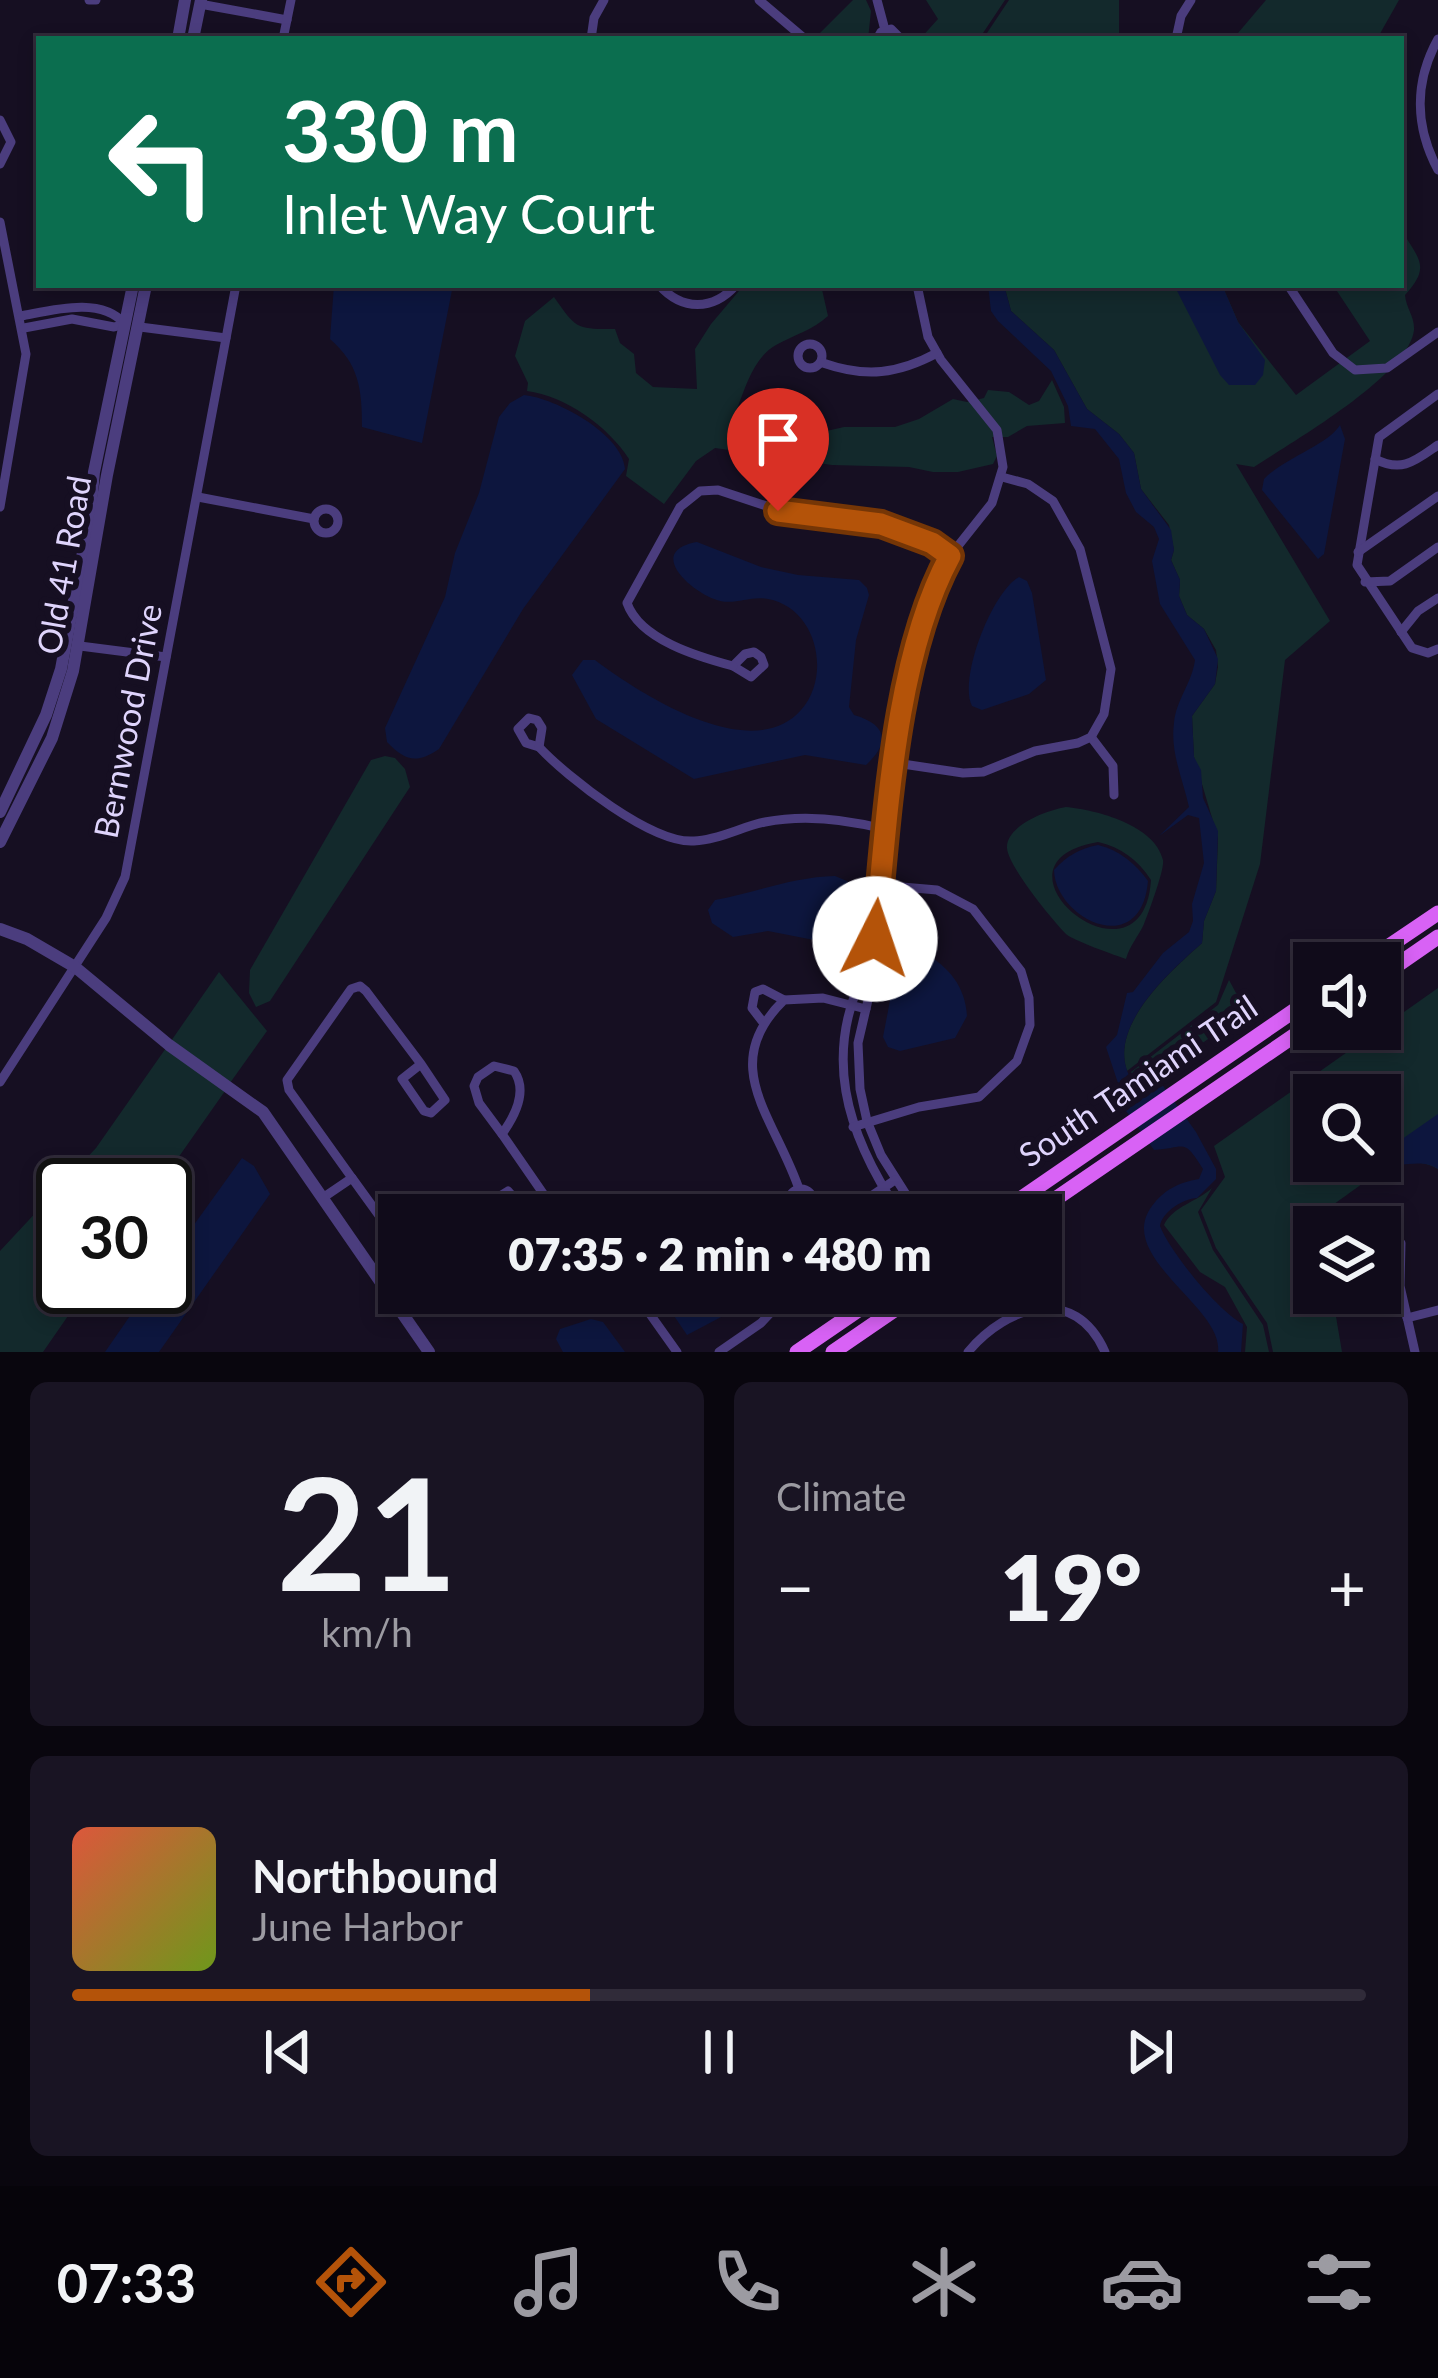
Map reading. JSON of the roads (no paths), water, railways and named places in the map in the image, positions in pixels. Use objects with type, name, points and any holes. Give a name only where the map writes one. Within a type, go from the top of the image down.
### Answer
[{"type":"main road","points":[[1401,943],[1438,913]]},
{"type":"main road","points":[[1401,962],[1438,937]]},
{"type":"main road","name":"South Tamiami Trail","points":[[1027,1194],[1293,1012]]},
{"type":"main road","points":[[1233,1077],[1293,1024]]},
{"type":"main road","name":"South Tamiami Trail","points":[[1062,1195],[1293,1036]]},
{"type":"main road","points":[[1033,1194],[1046,1181]]},
{"type":"main road","points":[[797,1352],[852,1314]]},
{"type":"main road","points":[[831,1352],[870,1314]]},
{"type":"main road","points":[[831,1352],[888,1314]]},
{"type":"street","points":[[284,36],[292,0]]},
{"type":"street","points":[[591,36],[604,0]]},
{"type":"street","points":[[759,0],[801,36]]},
{"type":"street","points":[[877,0],[881,35]]},
{"type":"street","points":[[1177,36],[1191,0]]},
{"type":"street","points":[[179,36],[185,1],[287,20]]},
{"type":"street","points":[[194,36],[200,2]]},
{"type":"street","points":[[1438,39],[1422,79],[1420,110],[1427,148],[1438,170]]},
{"type":"street","points":[[0,121],[11,142],[0,164]]},
{"type":"street","points":[[0,222],[22,322],[26,371],[0,508]]},
{"type":"street","name":"Old 41 Road","points":[[0,842],[52,738],[107,475],[132,326],[133,288]]},
{"type":"street","name":"Old 41 Road","points":[[132,326],[145,288]]},
{"type":"street","name":"Bernwood Drive","points":[[0,1082],[75,968],[124,877],[235,288]]},
{"type":"street","points":[[663,288],[680,302],[697,306],[716,302],[732,288]]},
{"type":"street","points":[[905,1194],[868,1121],[858,1070],[872,983],[884,829],[915,651],[931,596],[950,556],[987,511],[1002,478],[997,430],[937,352],[925,328],[918,288]]},
{"type":"street","points":[[1290,288],[1333,353],[1355,370],[1387,368],[1438,332]]},
{"type":"street","points":[[22,322],[72,319],[226,338]]},
{"type":"street","points":[[823,363],[849,371],[887,373],[937,352]]},
{"type":"street","points":[[1438,394],[1379,436],[1357,565],[1401,632],[1420,652],[1438,649]]},
{"type":"street","points":[[1375,459],[1396,468],[1438,445]]},
{"type":"street","points":[[896,763],[973,773],[1091,736],[1104,714],[1112,677],[1084,560],[1053,501],[1028,484],[1002,478]]},
{"type":"street","points":[[734,666],[684,652],[635,618],[627,603],[680,507],[692,495],[718,490],[797,516],[872,522],[932,543],[950,556]]},
{"type":"street","points":[[1358,552],[1438,496]]},
{"type":"street","points":[[198,497],[314,519]]},
{"type":"street","points":[[1365,582],[1390,580],[1438,547]]},
{"type":"street","points":[[1401,632],[1418,611],[1438,598]]},
{"type":"street","points":[[73,645],[166,657]]},
{"type":"street","name":"Old 41 Road","points":[[0,812],[73,645]]},
{"type":"street","points":[[1091,736],[1110,758],[1114,795]]},
{"type":"street","points":[[539,747],[559,767],[668,838],[695,842],[764,822],[802,818],[884,829]]},
{"type":"street","points":[[853,1126],[919,1107],[980,1097],[1017,1061],[1030,1025],[1022,971],[973,909],[937,890],[879,885]]},
{"type":"street","points":[[0,928],[75,968],[169,1045],[263,1112],[429,1352]]},
{"type":"street","points":[[871,959],[851,1004],[842,1063],[853,1126],[887,1194]]},
{"type":"street","points":[[378,1215],[287,1087],[287,1078],[357,986],[366,991],[421,1064],[446,1100],[430,1114],[403,1079],[421,1064]]},
{"type":"street","points":[[762,1021],[752,1008],[755,992],[764,988],[784,1000],[823,998],[866,1009]]},
{"type":"street","points":[[784,1000],[762,1021],[752,1045],[752,1074],[799,1189]]},
{"type":"street","points":[[502,1134],[511,1122],[521,1088],[514,1071],[494,1066],[474,1086],[479,1103],[543,1194]]},
{"type":"street","points":[[324,1197],[352,1178]]},
{"type":"street","points":[[874,1194],[895,1180]]},
{"type":"street","points":[[1401,1285],[1414,1352]]},
{"type":"street","points":[[968,1352],[1012,1316],[1040,1308],[1067,1312],[1082,1321],[1105,1352]]},
{"type":"street","points":[[1407,1318],[1438,1310]]},
{"type":"street","points":[[650,1314],[677,1352]]},
{"type":"street","points":[[719,1352],[769,1314]]},
{"type":"water","points":[[334,288],[452,288],[422,443],[362,427],[357,378],[330,339]]},
{"type":"water","points":[[988,288],[1005,288],[1011,311],[1054,350],[1087,409],[1119,434],[1134,453],[1141,489],[1171,530],[1171,560],[1180,580],[1179,596],[1187,615],[1204,629],[1218,659],[1215,684],[1192,716],[1203,798],[1218,831],[1216,891],[1204,921],[1202,943],[1157,987],[1131,1024],[1125,1063],[1133,1082],[1154,1078],[1161,1083],[1216,1169],[1216,1179],[1197,1198],[1169,1211],[1160,1226],[1196,1280],[1243,1324],[1241,1352],[1218,1352],[1205,1317],[1147,1244],[1144,1225],[1152,1206],[1172,1188],[1199,1179],[1203,1169],[1183,1147],[1154,1150],[1116,1097],[1118,1083],[1106,1047],[1117,1035],[1127,993],[1189,932],[1193,921],[1192,904],[1204,863],[1199,818],[1188,815],[1159,836],[1189,807],[1173,734],[1195,660],[1160,604],[1152,561],[1159,539],[1126,493],[1119,459],[1095,429],[1071,426],[1068,406],[1051,371],[991,311]]},
{"type":"water","points":[[1176,288],[1223,288],[1238,322],[1265,360],[1263,375],[1255,385],[1229,385]]},
{"type":"water","points":[[524,395],[585,420],[613,443],[625,469],[523,609],[439,749],[424,757],[406,757],[387,742],[385,728],[445,597],[499,417]]},
{"type":"water","points":[[1340,425],[1345,439],[1324,554],[1318,559],[1262,490],[1264,479],[1273,471],[1326,439]]},
{"type":"water","points":[[697,542],[761,567],[859,580],[867,588],[849,707],[881,734],[879,748],[866,765],[805,755],[694,779],[596,719],[572,675],[583,660],[595,660],[667,706],[726,728],[754,731],[780,725],[801,710],[810,696],[817,662],[808,629],[798,615],[768,599],[721,601],[693,587],[674,561],[682,547]]},
{"type":"water","points":[[1019,577],[1027,581],[1032,593],[1046,680],[1029,694],[982,710],[972,706],[969,693],[974,657],[998,600]]},
{"type":"water","points":[[1098,845],[1126,858],[1148,881],[1142,906],[1130,920],[1115,926],[1099,924],[1068,904],[1054,870],[1074,853]]},
{"type":"water","points":[[835,876],[847,881],[855,903],[851,924],[840,936],[814,940],[768,931],[733,937],[712,923],[708,910],[715,900]]},
{"type":"water","points":[[923,952],[954,978],[967,1016],[955,1038],[900,1051],[888,1047],[883,1037],[898,959]]},
{"type":"water","points":[[1438,1114],[1438,1169],[1401,1165],[1401,1140]]},
{"type":"water","points":[[242,1158],[254,1166],[270,1194],[192,1305],[192,1227]]},
{"type":"water","points":[[131,1314],[186,1314],[159,1352],[105,1352]]},
{"type":"water","points":[[673,1314],[724,1314],[723,1316],[687,1335]]},
{"type":"water","points":[[591,1319],[603,1322],[625,1352],[563,1352],[556,1339],[560,1329]]}]
